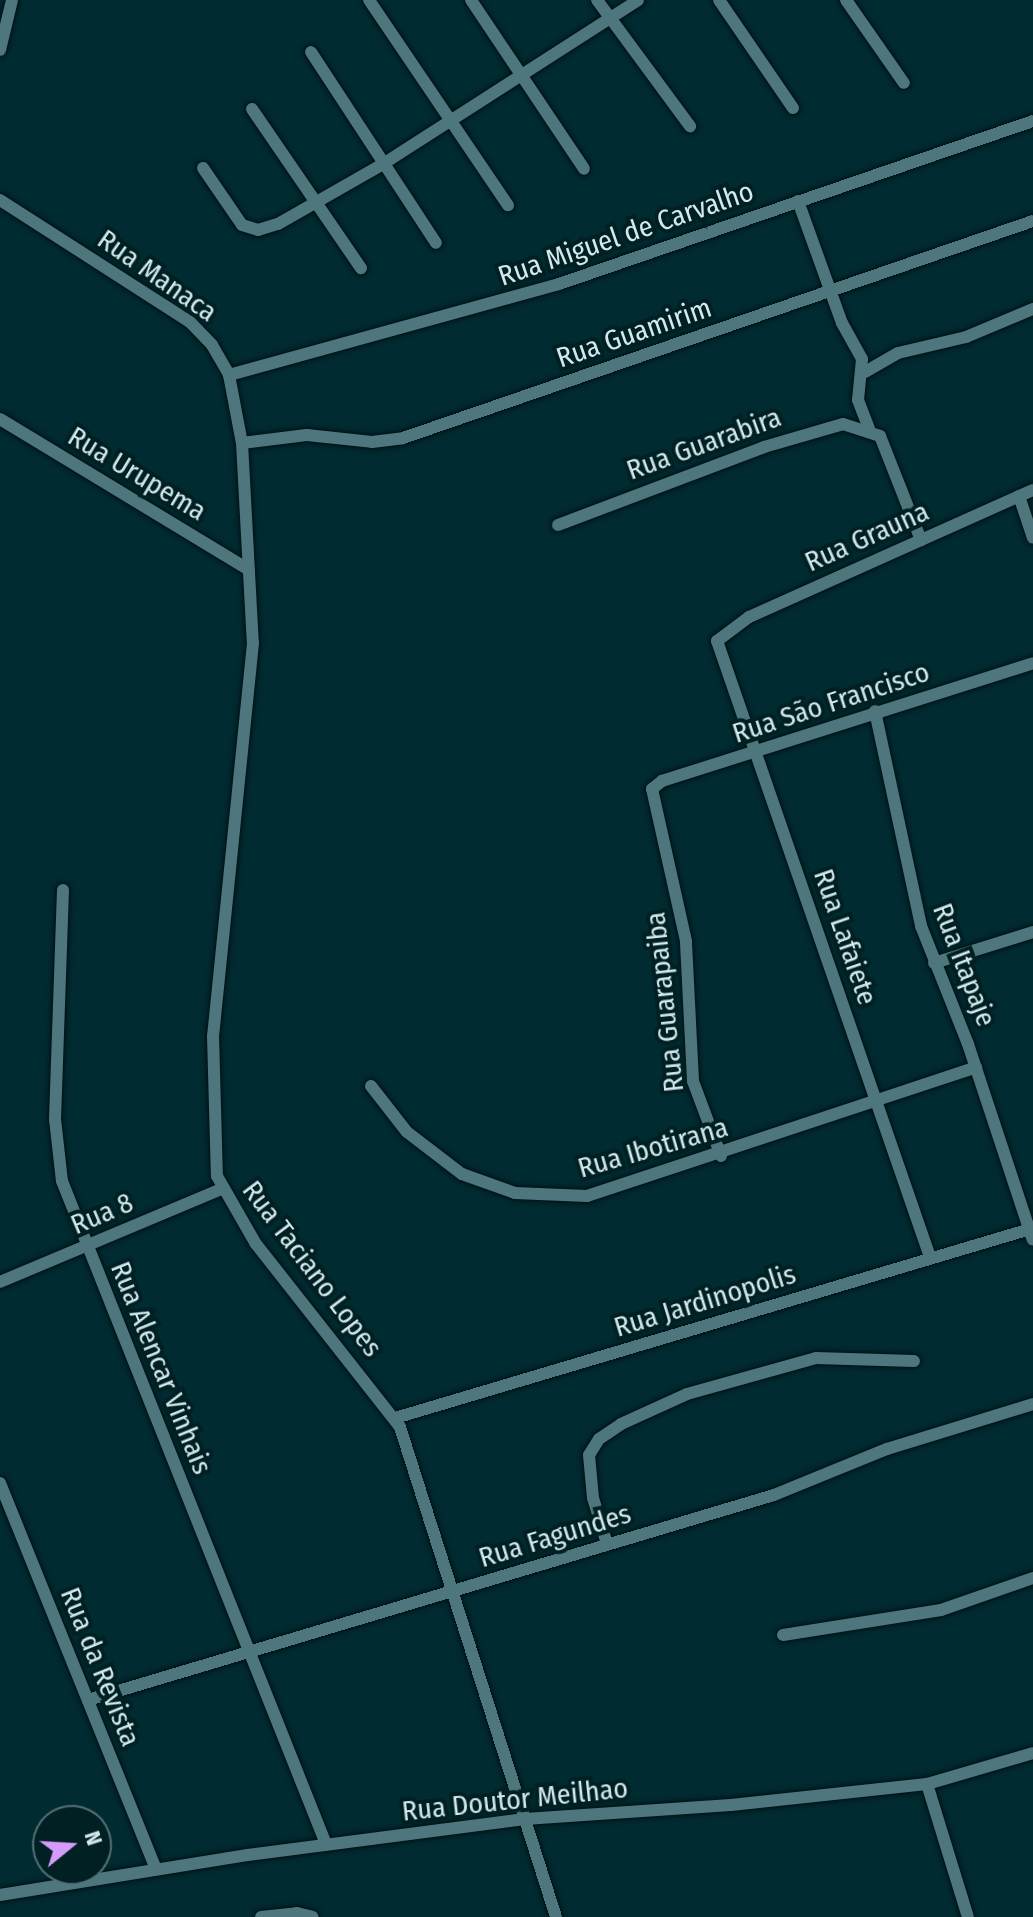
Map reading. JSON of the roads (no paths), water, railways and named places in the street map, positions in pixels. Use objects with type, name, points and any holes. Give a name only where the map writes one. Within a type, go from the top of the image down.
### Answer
[{"type":"street","points":[[0,50],[12,0]]},
{"type":"street","points":[[369,0],[508,205]]},
{"type":"street","points":[[471,0],[584,169]]},
{"type":"street","points":[[597,0],[690,126]]},
{"type":"street","points":[[203,168],[235,220],[248,227],[278,224],[383,164],[638,0]]},
{"type":"street","points":[[719,0],[793,108]]},
{"type":"street","points":[[846,0],[904,83]]},
{"type":"street","points":[[311,52],[436,243]]},
{"type":"street","points":[[252,109],[361,268]]},
{"type":"street","name":"Rua Miguel de Carvalho","points":[[229,375],[502,302],[1033,121]]},
{"type":"street","name":"Rua Manaca","points":[[0,200],[190,322],[212,345],[229,375],[242,443],[249,570]]},
{"type":"street","points":[[798,201],[834,291],[842,323],[865,372],[858,400],[869,429],[880,436],[921,540]]},
{"type":"street","name":"Rua Guamirim","points":[[242,443],[307,435],[372,442],[403,438],[1033,221]]},
{"type":"street","points":[[865,372],[898,353],[966,337],[1033,309]]},
{"type":"street","name":"Rua Urupema","points":[[0,419],[249,570]]},
{"type":"street","name":"Rua Guarabira","points":[[558,525],[822,429],[843,424],[869,429]]},
{"type":"street","name":"Rua Grauna","points":[[722,633],[1033,490]]},
{"type":"street","points":[[1019,496],[1033,538]]},
{"type":"street","name":"Rua Taciano Lopes","points":[[249,570],[253,668],[213,1036],[212,1134],[221,1189],[256,1244],[395,1418],[556,1917]]},
{"type":"street","name":"Rua Lafaiete","points":[[722,633],[720,649],[930,1257]]},
{"type":"street","name":"Rua São Francisco","points":[[650,795],[662,781],[758,753],[875,711],[1033,663]]},
{"type":"street","name":"Rua Itapaje","points":[[875,711],[914,903],[934,963],[976,1067],[1031,1235]]},
{"type":"street","name":"Rua Guarapaiba","points":[[650,795],[686,941],[693,1081],[721,1156]]},
{"type":"street","name":"Rua Alencar Vinhais","points":[[63,890],[55,1134],[62,1181],[85,1247],[252,1649],[326,1844]]},
{"type":"street","points":[[934,963],[1033,932]]},
{"type":"street","name":"Rua Ibotirana","points":[[371,1086],[407,1132],[462,1174],[515,1193],[587,1196],[721,1156],[875,1098],[976,1067]]},
{"type":"street","name":"Rua 8","points":[[0,1282],[221,1189]]},
{"type":"street","name":"Rua Jardinopolis","points":[[395,1418],[930,1257],[1031,1235]]},
{"type":"street","points":[[607,1544],[593,1498],[589,1455],[599,1439],[621,1424],[687,1394],[816,1358],[914,1361]]},
{"type":"street","name":"Rua Fagundes","points":[[88,1700],[774,1495],[887,1449],[1033,1404]]},
{"type":"street","name":"Rua da Revista","points":[[0,1483],[156,1869]]},
{"type":"street","points":[[783,1635],[917,1615],[1033,1578]]},
{"type":"street","name":"Rua Doutor Meilhao","points":[[0,1895],[326,1844],[525,1819],[731,1805],[927,1784],[1033,1753]]},
{"type":"street","points":[[927,1784],[968,1917]]},
{"type":"street","points":[[261,1917],[297,1913],[313,1917]]}]
